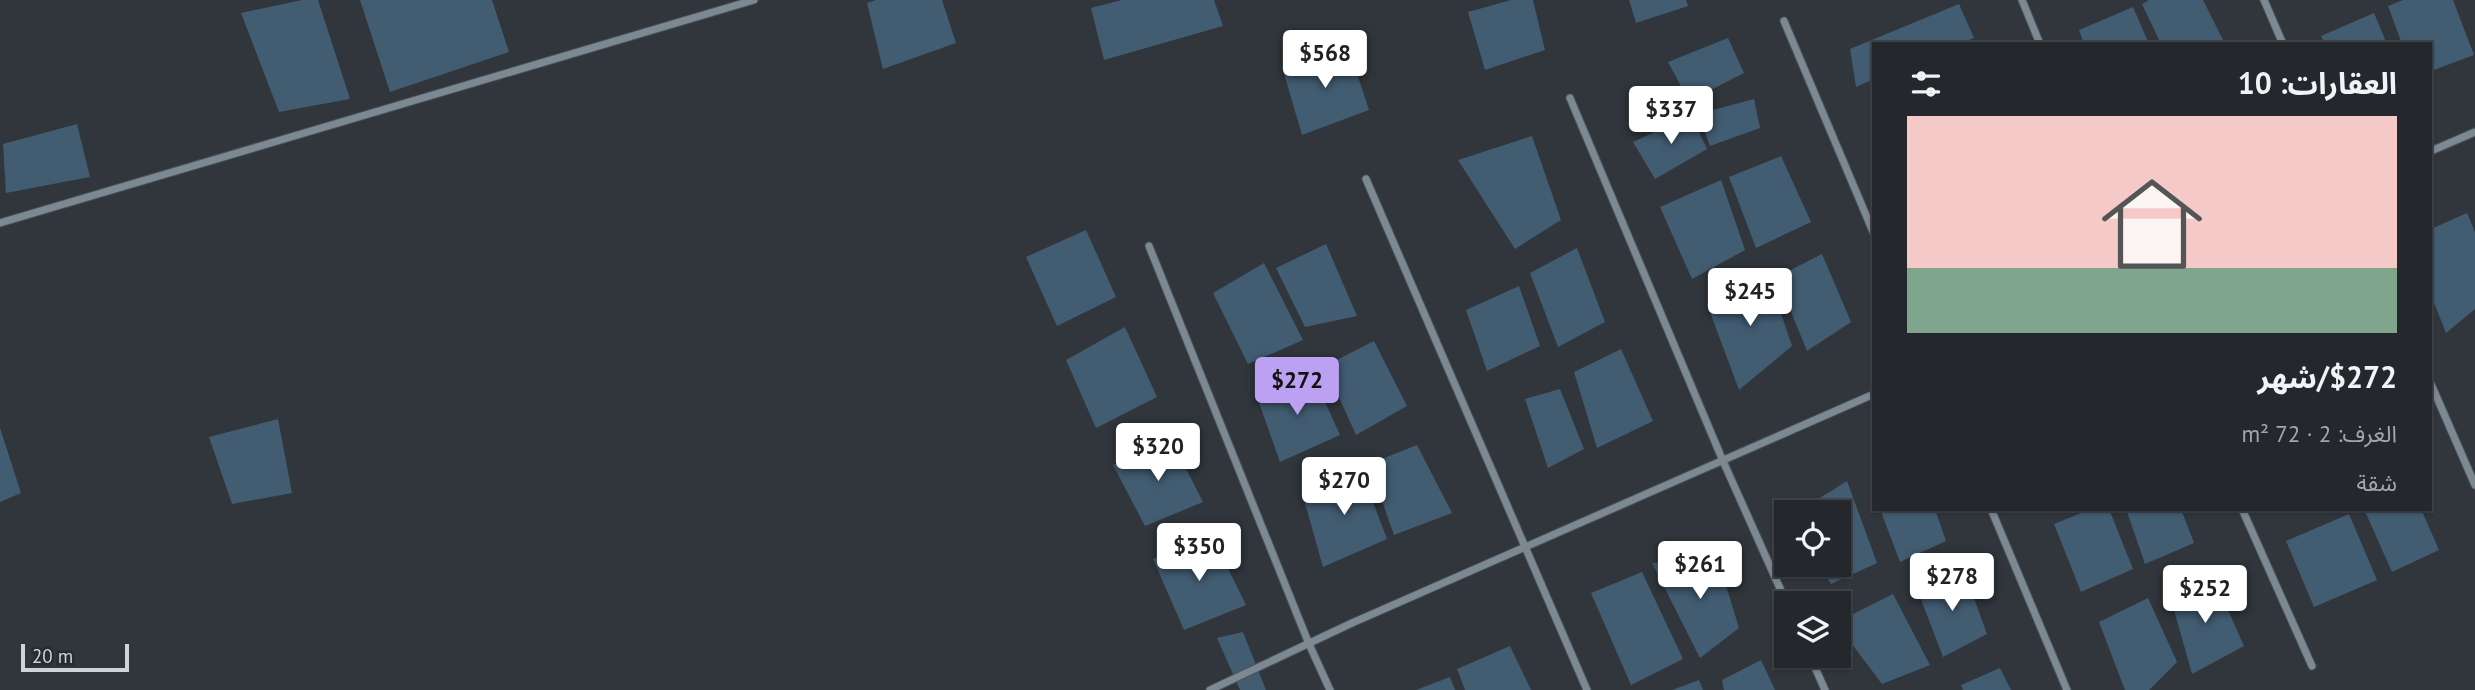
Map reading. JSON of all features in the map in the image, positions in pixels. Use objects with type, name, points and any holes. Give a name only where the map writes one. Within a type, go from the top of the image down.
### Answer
[{"type":"street","points":[[0,223],[754,0]]},
{"type":"street","points":[[2022,0],[2039,42]]},
{"type":"street","points":[[2264,0],[2282,42]]},
{"type":"street","points":[[1784,20],[1872,229]]},
{"type":"street","points":[[1570,98],[1723,461],[1781,591]]},
{"type":"street","points":[[2432,150],[2475,132]]},
{"type":"street","points":[[1366,179],[1587,690]]},
{"type":"street","points":[[1149,246],[1309,645],[1330,690]]},
{"type":"street","points":[[2432,386],[2475,485]]},
{"type":"street","points":[[1210,690],[1527,546],[1872,395]]},
{"type":"street","points":[[1992,511],[2067,690]]},
{"type":"street","points":[[2243,511],[2312,666]]},
{"type":"street","points":[[1815,668],[1825,690]]},
{"type":"building","points":[[302,0],[318,0],[350,99],[279,112],[241,13]]},
{"type":"building","points":[[360,0],[492,0],[509,52],[390,92]]},
{"type":"building","points":[[876,0],[942,0],[956,43],[883,69],[867,3]]},
{"type":"building","points":[[1122,0],[1214,0],[1223,26],[1104,60],[1091,8]]},
{"type":"building","points":[[1511,0],[1533,0],[1545,50],[1485,70],[1468,12]]},
{"type":"building","points":[[1629,0],[1686,0],[1688,6],[1636,23]]},
{"type":"building","points":[[2149,0],[2203,0],[2224,42],[2160,42],[2142,4]]},
{"type":"building","points":[[2403,0],[2453,0],[2474,55],[2432,71],[2432,42],[2401,42],[2388,6]]},
{"type":"building","points":[[1959,4],[1974,38],[1965,42],[1872,42],[1872,80],[1856,87],[1850,49]]},
{"type":"building","points":[[2133,7],[2148,42],[2083,42],[2079,30]]},
{"type":"building","points":[[2374,13],[2386,42],[2324,42],[2321,36]]},
{"type":"building","points":[[1728,38],[1744,73],[1689,101],[1668,62]]},
{"type":"building","points":[[1348,46],[1369,110],[1302,135],[1282,67]]},
{"type":"building","points":[[1754,99],[1760,128],[1710,146],[1698,114]]},
{"type":"building","points":[[1691,115],[1707,149],[1655,179],[1633,142]]},
{"type":"building","points":[[77,124],[90,177],[6,193],[3,144]]},
{"type":"building","points":[[1532,136],[1561,220],[1515,249],[1458,160]]},
{"type":"building","points":[[1781,156],[1811,222],[1756,248],[1729,177]]},
{"type":"building","points":[[1721,180],[1745,250],[1692,279],[1660,207]]},
{"type":"building","points":[[2467,213],[2475,232],[2475,309],[2446,333],[2432,298],[2432,229]]},
{"type":"building","points":[[1086,230],[1116,297],[1057,326],[1026,257]]},
{"type":"building","points":[[1326,244],[1357,316],[1305,327],[1276,268]]},
{"type":"building","points":[[1577,248],[1605,322],[1558,347],[1530,273]]},
{"type":"building","points":[[1822,254],[1851,322],[1807,351],[1777,277]]},
{"type":"building","points":[[1264,263],[1303,340],[1248,364],[1213,293]]},
{"type":"building","points":[[1767,272],[1792,346],[1739,390],[1707,304]]},
{"type":"building","points":[[1519,286],[1540,346],[1487,371],[1466,310]]},
{"type":"building","points":[[1125,327],[1157,397],[1096,428],[1066,360]]},
{"type":"building","points":[[1374,341],[1407,406],[1356,435],[1325,366]]},
{"type":"building","points":[[1621,349],[1653,421],[1597,448],[1574,372]]},
{"type":"building","points":[[1311,371],[1340,435],[1280,462],[1257,397]]},
{"type":"building","points":[[1560,389],[1584,449],[1548,468],[1525,399]]},
{"type":"building","points":[[278,419],[292,493],[232,504],[209,437]]},
{"type":"building","points":[[0,428],[21,493],[0,502]]},
{"type":"building","points":[[1172,441],[1203,502],[1145,526],[1113,465]]},
{"type":"building","points":[[1417,445],[1452,513],[1394,535],[1369,464]]},
{"type":"building","points":[[1359,466],[1387,539],[1323,567],[1303,496]]},
{"type":"building","points":[[1847,481],[1877,563],[1851,575],[1851,500],[1817,500]]},
{"type":"building","points":[[1881,511],[1936,511],[1946,541],[1900,562]]},
{"type":"building","points":[[2086,511],[2110,511],[2133,569],[2081,592],[2054,524]]},
{"type":"building","points":[[2127,511],[2182,511],[2194,543],[2145,564]]},
{"type":"building","points":[[2365,511],[2422,511],[2439,550],[2392,572]]},
{"type":"building","points":[[2349,514],[2377,580],[2314,607],[2286,541]]},
{"type":"building","points":[[1213,538],[1246,605],[1184,630],[1153,559]]},
{"type":"building","points":[[1718,559],[1739,628],[1700,658],[1652,563]]},
{"type":"building","points":[[1964,571],[1987,634],[1943,657],[1917,589]]},
{"type":"building","points":[[1642,572],[1683,659],[1631,685],[1591,593]]},
{"type":"building","points":[[1827,577],[1846,577],[1831,584]]},
{"type":"building","points":[[2215,581],[2244,646],[2192,674],[2169,592]]},
{"type":"building","points":[[1893,594],[1930,665],[1882,684],[1851,643],[1851,615]]},
{"type":"building","points":[[2148,598],[2177,662],[2149,690],[2125,690],[2099,622]]},
{"type":"building","points":[[1243,632],[1266,690],[1240,690],[1217,638]]},
{"type":"building","points":[[1510,646],[1531,690],[1465,690],[1457,669]]},
{"type":"building","points":[[1761,660],[1775,690],[1724,690],[1722,680]]},
{"type":"building","points":[[2000,668],[2011,690],[1963,690],[1961,685]]},
{"type":"building","points":[[1450,677],[1455,690],[1416,690]]},
{"type":"building","points":[[1699,680],[1703,690],[1672,690]]}]
